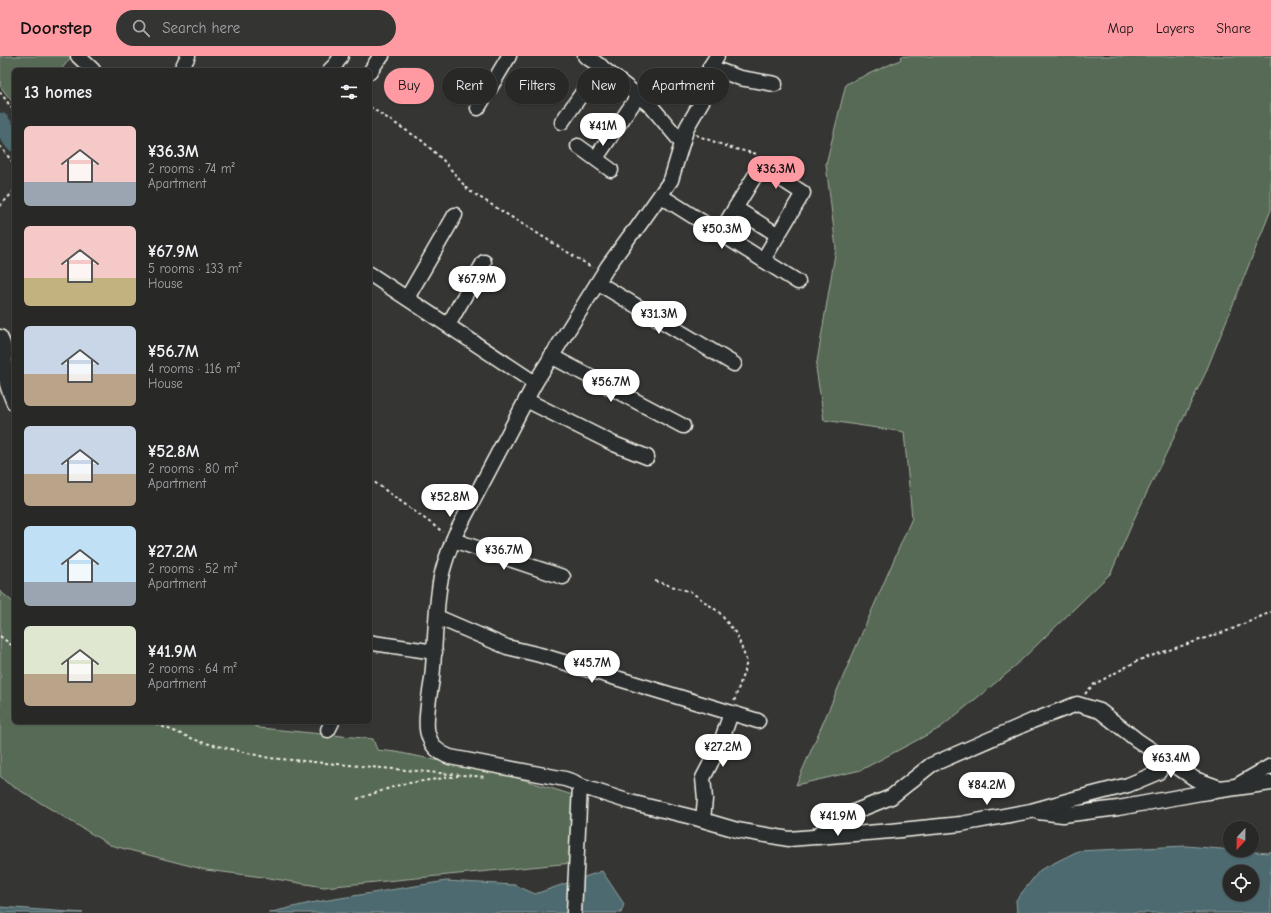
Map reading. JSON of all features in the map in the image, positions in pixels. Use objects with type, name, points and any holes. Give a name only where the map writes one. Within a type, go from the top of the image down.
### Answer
[{"type":"street","points":[[78,56],[91,68]]},
{"type":"street","points":[[181,68],[188,56]]},
{"type":"street","points":[[332,68],[341,56]]},
{"type":"street","points":[[362,68],[369,56]]},
{"type":"street","points":[[372,69],[382,56]]},
{"type":"street","points":[[478,108],[509,56]]},
{"type":"street","points":[[585,56],[601,66],[638,96],[596,158]]},
{"type":"street","points":[[775,84],[740,78],[711,63],[709,89],[684,137],[671,180],[600,279],[551,356],[535,383],[453,540],[445,563],[439,590],[435,652],[426,729],[434,747],[443,755],[450,757],[565,779],[580,786],[630,802],[737,830],[789,839],[961,824],[1031,811],[1128,785],[1159,772]]},
{"type":"street","points":[[562,122],[601,66]]},
{"type":"street","points":[[648,104],[684,137]]},
{"type":"street","points":[[578,146],[611,170]]},
{"type":"street","points":[[720,233],[761,166],[803,192],[763,260]]},
{"type":"street","points":[[661,196],[798,282]]},
{"type":"street","points":[[735,208],[778,235]]},
{"type":"street","points":[[407,298],[455,215]]},
{"type":"street","points":[[448,325],[484,262]]},
{"type":"street","points":[[372,275],[535,383]]},
{"type":"street","points":[[600,279],[734,364]]},
{"type":"street","points":[[0,338],[4,344],[6,354],[6,379],[12,397]]},
{"type":"street","points":[[551,356],[682,426]]},
{"type":"street","points":[[526,400],[614,444],[647,457]]},
{"type":"street","points":[[453,540],[563,576]]},
{"type":"street","points":[[437,617],[507,647],[540,654],[758,721]]},
{"type":"street","points":[[372,645],[435,652]]},
{"type":"street","points":[[814,837],[852,813],[891,797],[931,766],[1032,721],[1077,704],[1100,711],[1136,740],[1195,779],[1220,788],[1236,786],[1271,766]]},
{"type":"street","points":[[703,820],[705,799],[703,778],[720,745],[731,713]]},
{"type":"street","points":[[1031,811],[1064,815],[1118,808],[1200,792],[1271,783]]},
{"type":"street","points":[[574,913],[580,786]]},
{"type":"path","points":[[0,92],[12,108]]},
{"type":"path","points":[[372,108],[421,140],[443,160],[468,190],[600,279]]},
{"type":"path","points":[[684,137],[762,155]]},
{"type":"path","points":[[0,146],[12,161]]},
{"type":"path","points":[[0,206],[12,193]]},
{"type":"path","points":[[372,480],[453,540]]},
{"type":"path","points":[[655,581],[691,592],[719,612],[737,635],[747,662],[731,713]]},
{"type":"path","points":[[1077,704],[1093,686],[1139,660],[1230,630],[1271,612]]},
{"type":"path","points":[[0,636],[12,645]]},
{"type":"path","points":[[156,724],[202,742],[270,758],[492,778]]},
{"type":"path","points":[[357,799],[402,784],[463,775]]},
{"type":"green space","points":[[0,56],[71,56],[63,68],[12,68],[12,101],[0,86]]},
{"type":"green space","points":[[902,56],[1271,56],[1271,210],[1205,374],[1135,517],[1111,573],[1010,671],[940,728],[861,770],[796,785],[912,518],[904,432],[824,420],[816,368],[836,248],[826,164],[846,84],[900,60]]},
{"type":"green space","points":[[0,591],[12,601],[12,724],[251,724],[260,728],[373,739],[377,750],[396,752],[505,774],[576,796],[572,863],[324,887],[206,870],[110,845],[6,782],[0,776]]},
{"type":"water","points":[[1186,846],[1223,849],[1223,857],[1259,857],[1259,852],[1268,853],[1271,851],[1271,913],[1017,913],[1016,900],[1040,870],[1078,851]]},
{"type":"water","points":[[602,871],[624,904],[621,913],[268,913],[310,903],[446,881],[515,885],[535,894]]},
{"type":"water","points":[[0,907],[83,913],[0,913]]},
{"type":"waterway","points":[[0,122],[12,139]]}]
